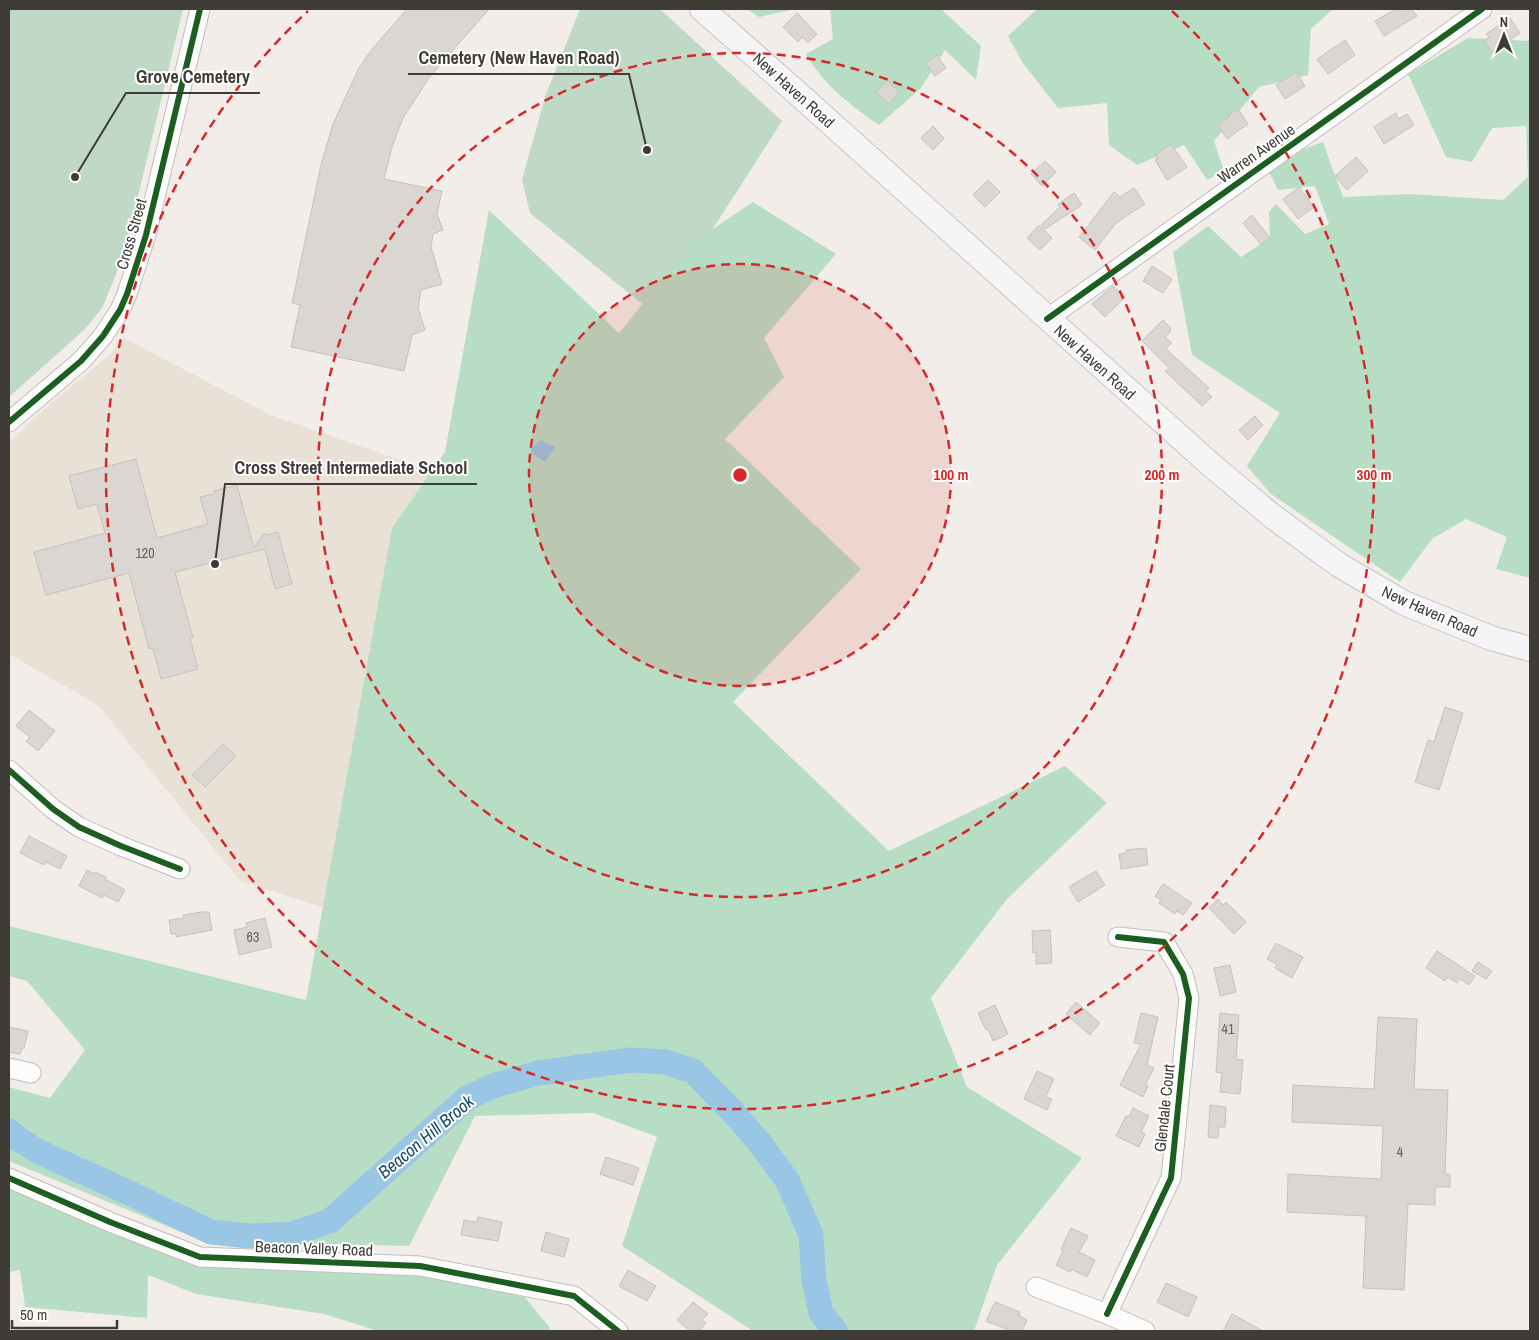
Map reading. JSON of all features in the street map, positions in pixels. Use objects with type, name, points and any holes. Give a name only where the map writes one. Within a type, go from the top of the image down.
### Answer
[{"type":"main road","name":"New Haven Road","points":[[702,9],[1210,464],[1272,516],[1339,565],[1404,603],[1491,638],[1530,649]]},
{"type":"street","name":"Cross Street","points":[[9,422],[81,360],[103,336],[120,310],[146,235],[200,9]]},
{"type":"street","name":"Warren Avenue","points":[[1047,319],[1482,9]]},
{"type":"street","points":[[9,770],[53,809],[79,827],[180,870]]},
{"type":"street","name":"Glendale Court","points":[[1108,1314],[1171,1178],[1189,998],[1183,974],[1164,942],[1118,937]]},
{"type":"street","points":[[9,1068],[31,1073]]},
{"type":"street","name":"Beacon Valley Road","points":[[9,1178],[110,1222],[200,1257],[420,1266],[574,1296],[618,1331]]},
{"type":"street","points":[[1036,1287],[1108,1314],[1145,1331]]},
{"type":"shaded area","points":[[124,338],[271,415],[437,473],[360,919],[240,881],[98,705],[9,654],[9,443],[44,409],[108,356]]},
{"type":"green space","points":[[9,9],[183,9],[127,242],[102,308],[84,330],[9,397]]},
{"type":"green space","points":[[580,9],[660,9],[782,121],[657,316],[530,213],[522,180],[545,97]]},
{"type":"green space","points":[[747,9],[795,9],[759,17]]},
{"type":"green space","points":[[830,9],[941,9],[981,46],[976,80],[945,50],[921,88],[879,125],[838,94],[806,54],[833,39]]},
{"type":"green space","points":[[1034,9],[1333,9],[1311,29],[1308,75],[1259,87],[1214,141],[1224,171],[1207,180],[1184,145],[1137,165],[1109,145],[1107,103],[1058,108],[1022,62],[1008,36],[1036,10]]},
{"type":"green space","points":[[1468,38],[1530,41],[1530,578],[1496,569],[1507,537],[1466,519],[1432,539],[1400,582],[1271,494],[1247,466],[1280,413],[1192,355],[1173,252],[1208,226],[1241,257],[1270,238],[1269,212],[1276,204],[1305,234],[1329,224],[1315,186],[1278,190],[1265,163],[1323,142],[1343,197],[1410,194],[1503,200],[1528,177],[1526,126],[1492,128],[1472,162],[1446,157],[1408,74]]},
{"type":"green space","points":[[753,202],[836,254],[764,338],[784,377],[725,439],[861,569],[733,702],[889,851],[1065,766],[1107,803],[1007,899],[931,998],[967,1087],[1082,1158],[997,1265],[974,1331],[753,1331],[622,1246],[657,1137],[593,1113],[475,1116],[409,1246],[203,1241],[9,1161],[9,1087],[50,1098],[85,1050],[27,981],[9,976],[9,926],[306,1000],[392,528],[445,452],[489,210],[619,333],[692,243]]},
{"type":"green space","points":[[9,1187],[196,1266],[405,1272],[522,1294],[551,1329],[543,1331],[378,1331],[324,1314],[196,1294],[148,1275],[147,1318],[25,1307],[20,1270],[9,1272]]},
{"type":"water","points":[[540,440],[555,447],[545,462],[533,454],[531,449]]},
{"type":"building","points":[[407,9],[489,9],[429,78],[403,118],[392,147],[384,179],[442,191],[437,214],[443,230],[433,234],[431,247],[442,284],[421,290],[418,308],[425,330],[412,335],[404,371],[291,347],[300,305],[292,303],[321,165],[333,124],[359,68],[372,49]]},
{"type":"building","points":[[1396,9],[1412,9],[1417,16],[1384,36],[1375,21]]},
{"type":"building","points":[[797,13],[817,34],[808,43],[802,37],[798,42],[783,27]]},
{"type":"building","points":[[1510,18],[1520,33],[1492,52],[1484,41],[1489,37],[1486,34]]},
{"type":"building","points":[[1345,40],[1355,55],[1328,74],[1317,59]]},
{"type":"building","points":[[937,55],[946,68],[935,76],[926,63]]},
{"type":"building","points":[[1296,72],[1305,86],[1285,99],[1276,85]]},
{"type":"building","points":[[887,80],[899,92],[889,104],[876,93]]},
{"type":"building","points":[[1238,109],[1248,124],[1227,139],[1218,125]]},
{"type":"building","points":[[1396,113],[1399,119],[1407,114],[1414,125],[1384,144],[1374,127]]},
{"type":"building","points":[[933,126],[944,138],[933,150],[921,138]]},
{"type":"building","points":[[1171,144],[1187,167],[1167,180],[1155,160],[1157,159],[1155,155]]},
{"type":"building","points":[[1356,157],[1368,171],[1347,190],[1335,176]]},
{"type":"building","points":[[1045,161],[1056,172],[1042,186],[1031,174]]},
{"type":"building","points":[[988,180],[1000,192],[985,207],[973,195]]},
{"type":"building","points":[[1299,187],[1314,207],[1298,219],[1283,199]]},
{"type":"building","points":[[1134,188],[1145,204],[1116,223],[1095,250],[1079,237],[1114,192],[1120,197]]},
{"type":"building","points":[[1074,193],[1082,205],[1045,229],[1041,225],[1060,207],[1058,204]]},
{"type":"building","points":[[1252,215],[1270,238],[1261,245],[1243,223]]},
{"type":"building","points":[[1039,225],[1052,238],[1040,250],[1027,238]]},
{"type":"building","points":[[1152,266],[1172,279],[1163,293],[1143,281]]},
{"type":"building","points":[[1113,286],[1125,297],[1105,317],[1092,304]]},
{"type":"building","points":[[1163,320],[1171,328],[1169,330],[1171,331],[1165,337],[1172,343],[1166,349],[1209,388],[1206,391],[1212,397],[1202,406],[1165,371],[1169,368],[1142,341]]},
{"type":"building","points":[[1255,416],[1263,425],[1248,440],[1239,430]]},
{"type":"building","points":[[136,459],[157,538],[208,524],[200,497],[237,485],[254,548],[264,533],[266,535],[278,532],[292,584],[275,589],[265,549],[175,572],[193,638],[190,638],[198,669],[161,679],[153,648],[149,649],[129,573],[46,595],[34,552],[105,533],[97,504],[78,509],[69,476]]},
{"type":"building","points":[[1445,707],[1463,713],[1439,790],[1415,782],[1428,740],[1434,742]]},
{"type":"building","points":[[29,710],[55,731],[38,751],[26,741],[30,737],[16,726]]},
{"type":"building","points":[[223,744],[236,756],[205,787],[192,775]]},
{"type":"building","points":[[29,836],[67,856],[60,869],[46,862],[44,865],[20,853]]},
{"type":"building","points":[[1146,848],[1148,865],[1121,869],[1119,854],[1126,853],[1126,850]]},
{"type":"building","points":[[87,870],[106,877],[105,879],[125,890],[118,902],[104,895],[102,898],[79,886]]},
{"type":"building","points":[[1096,871],[1105,885],[1078,902],[1069,887]]},
{"type":"building","points":[[1163,884],[1192,903],[1183,915],[1177,911],[1175,914],[1159,903],[1161,900],[1155,896]]},
{"type":"building","points":[[1218,899],[1223,905],[1226,902],[1246,922],[1234,934],[1209,908]]},
{"type":"building","points":[[209,912],[212,930],[176,937],[176,934],[171,934],[169,920],[184,918],[183,915]]},
{"type":"building","points":[[265,918],[272,947],[239,955],[234,930],[247,927],[246,923]]},
{"type":"building","points":[[1050,930],[1052,963],[1036,964],[1036,952],[1033,953],[1032,931]]},
{"type":"building","points":[[1276,943],[1303,957],[1292,978],[1275,968],[1277,964],[1267,959]]},
{"type":"building","points":[[1437,951],[1475,976],[1469,985],[1460,979],[1457,983],[1448,977],[1445,981],[1426,968]]},
{"type":"building","points":[[1478,962],[1492,971],[1486,979],[1472,971]]},
{"type":"building","points":[[1230,965],[1236,992],[1220,996],[1214,968]]},
{"type":"building","points":[[1076,1002],[1100,1023],[1090,1035],[1066,1014]]},
{"type":"building","points":[[995,1005],[1008,1034],[993,1041],[978,1013]]},
{"type":"building","points":[[1141,1013],[1158,1017],[1147,1065],[1154,1068],[1145,1085],[1148,1086],[1143,1097],[1120,1085],[1141,1044],[1134,1043]]},
{"type":"building","points":[[1220,1013],[1239,1015],[1236,1059],[1243,1060],[1240,1094],[1220,1092],[1222,1073],[1216,1072]]},
{"type":"building","points":[[1378,1017],[1417,1019],[1414,1089],[1448,1090],[1445,1174],[1450,1174],[1450,1187],[1435,1187],[1435,1205],[1408,1204],[1404,1290],[1363,1288],[1366,1216],[1287,1212],[1288,1174],[1381,1179],[1383,1126],[1292,1122],[1293,1085],[1374,1089]]},
{"type":"building","points":[[9,1027],[28,1031],[24,1048],[22,1048],[20,1054],[9,1052]]},
{"type":"building","points":[[1037,1071],[1054,1079],[1046,1096],[1052,1099],[1047,1110],[1024,1099]]},
{"type":"building","points":[[1210,1105],[1226,1107],[1225,1127],[1219,1127],[1218,1138],[1208,1137]]},
{"type":"building","points":[[1133,1108],[1149,1116],[1141,1132],[1145,1134],[1139,1147],[1116,1136],[1126,1116],[1129,1117]]},
{"type":"building","points":[[606,1157],[639,1168],[633,1185],[600,1174]]},
{"type":"building","points":[[478,1217],[502,1222],[498,1241],[461,1235],[464,1220],[477,1222]]},
{"type":"building","points":[[1071,1228],[1088,1236],[1079,1252],[1095,1260],[1087,1277],[1071,1269],[1070,1272],[1056,1265]]},
{"type":"building","points":[[546,1232],[569,1239],[564,1257],[541,1251]]},
{"type":"building","points":[[628,1270],[656,1286],[647,1301],[619,1286]]},
{"type":"building","points":[[1166,1283],[1197,1297],[1188,1317],[1157,1302]]},
{"type":"building","points":[[693,1302],[708,1314],[702,1320],[706,1323],[699,1331],[690,1331],[677,1320]]},
{"type":"building","points":[[995,1302],[1020,1312],[1019,1316],[1027,1320],[1022,1331],[1011,1331],[986,1321]]},
{"type":"building","points":[[1232,1314],[1263,1331],[1223,1331]]},
{"type":"waterway","name":"Beacon Hill Brook","points":[[9,1131],[39,1152],[211,1232],[250,1236],[293,1234],[330,1221],[466,1099],[493,1086],[538,1073],[631,1060],[665,1062],[693,1071],[759,1142],[787,1180],[811,1235],[814,1280],[821,1313],[835,1331]]},
{"type":"cycle path","points":[[9,422],[81,361],[103,336],[120,310],[146,235],[200,9]]},
{"type":"cycle path","points":[[1047,319],[1482,9]]},
{"type":"cycle path","points":[[9,770],[53,809],[79,827],[180,869]]},
{"type":"cycle path","points":[[1107,1314],[1171,1178],[1189,998],[1183,974],[1164,942],[1118,937]]},
{"type":"cycle path","points":[[9,1178],[110,1222],[200,1257],[420,1266],[574,1296],[618,1331]]},
{"type":"place","name":"Cemetery (New Haven Road)","points":[[647,150]]},
{"type":"place","name":"Grove Cemetery","points":[[75,177]]},
{"type":"place","name":"Cross Street Intermediate School","points":[[215,564]]}]
